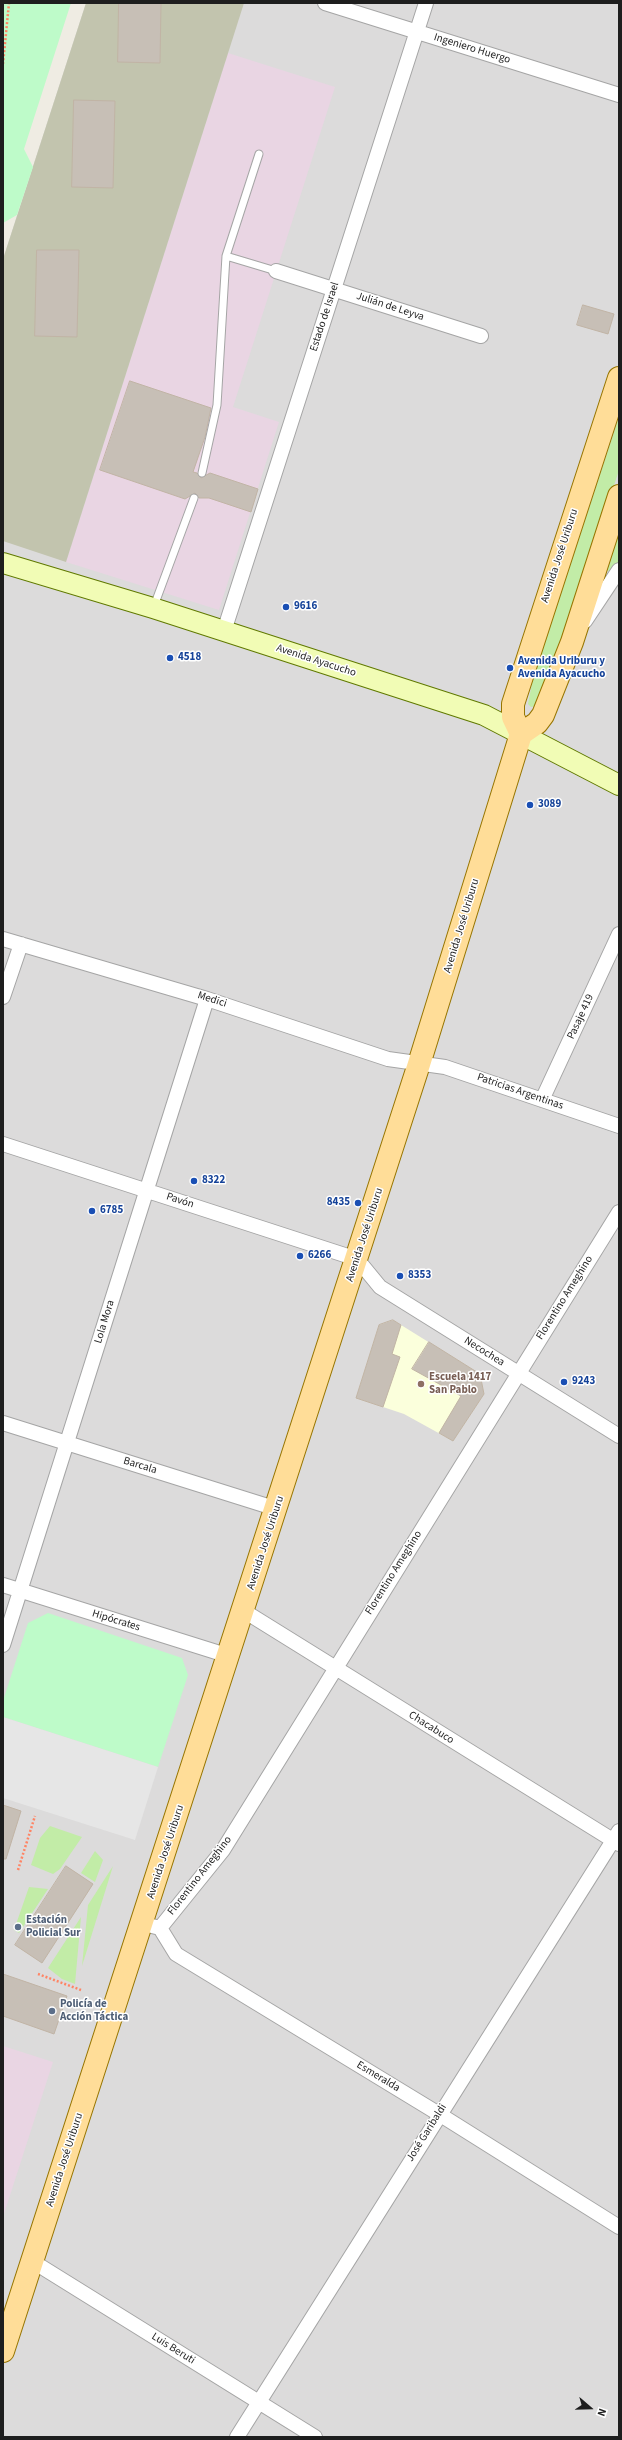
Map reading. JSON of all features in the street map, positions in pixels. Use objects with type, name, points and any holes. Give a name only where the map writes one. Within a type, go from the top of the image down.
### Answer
[{"type":"main road","name":"Avenida José Uriburu","points":[[3,2350],[32,2261],[151,1926],[229,1656],[526,736],[512,710],[619,378]]},
{"type":"main road","points":[[526,736],[543,716],[572,642],[617,508]]},
{"type":"main road","name":"Avenida Ayacucho","points":[[3,563],[153,608],[484,715],[619,785]]},
{"type":"street","name":"Ingeniero Huergo","points":[[325,3],[619,95]]},
{"type":"street","name":"Estado de Israel","points":[[224,631],[426,3]]},
{"type":"street","name":"Julián de Leyva","points":[[276,271],[481,336]]},
{"type":"street","points":[[572,642],[619,570]]},
{"type":"street","name":"Pasaje 419","points":[[542,1100],[619,934]]},
{"type":"street","name":"Medici","points":[[3,939],[207,998],[388,1059],[419,1064]]},
{"type":"street","points":[[3,997],[20,944]]},
{"type":"street","name":"Lola Mora","points":[[3,1645],[207,998]]},
{"type":"street","name":"Patricias Argentinas","points":[[419,1064],[445,1067],[619,1126]]},
{"type":"street","name":"Pavón","points":[[3,1144],[357,1259]]},
{"type":"street","name":"Florentino Ameghino","points":[[151,1926],[223,1850],[619,1212]]},
{"type":"street","name":"Necochea","points":[[357,1259],[380,1287],[619,1436]]},
{"type":"street","name":"Barcala","points":[[3,1422],[277,1509]]},
{"type":"street","name":"Hipócrates","points":[[3,1585],[229,1656]]},
{"type":"street","name":"Chacabuco","points":[[244,1611],[335,1668],[617,1838]]},
{"type":"street","name":"José Garibaldi","points":[[237,2437],[439,2114],[617,1838]]},
{"type":"street","name":"Esmeralda","points":[[151,1926],[176,1954],[439,2114],[619,2227]]},
{"type":"street","name":"Luis Beruti","points":[[32,2261],[315,2437]]},
{"type":"lane","points":[[202,473],[217,405],[226,256],[259,154]]},
{"type":"lane","points":[[226,256],[276,271]]},
{"type":"lane","points":[[153,608],[194,498]]},
{"type":"path","points":[[3,64],[8,3]]},
{"type":"path","points":[[18,1870],[35,1816]]},
{"type":"path","points":[[38,1974],[81,1990]]},
{"type":"shaded area","points":[[86,3],[619,3],[619,2437],[3,2437],[3,259]]},
{"type":"shaded area","points":[[86,3],[244,3],[66,562],[3,541],[3,259]]},
{"type":"shaded area","points":[[228,53],[335,87],[233,407],[279,422],[219,610],[66,562]]},
{"type":"shaded area","name":"Escuela 1417 San Pablo","points":[[393,1320],[480,1374],[484,1394],[453,1441],[404,1414],[356,1398],[379,1325]]},
{"type":"shaded area","points":[[3,1717],[158,1767],[135,1840],[3,1798]]},
{"type":"shaded area","points":[[3,2046],[53,2062],[3,2217]]},
{"type":"green space","points":[[3,3],[71,3],[24,149],[33,167],[17,215],[3,223]]},
{"type":"green space","points":[[619,417],[619,470],[568,628],[536,706],[531,707],[528,704],[533,678]]},
{"type":"green space","points":[[619,530],[619,561],[613,571],[608,571],[605,568]]},
{"type":"green space","points":[[48,1613],[182,1658],[188,1675],[158,1767],[3,1717],[3,1701],[28,1623]]},
{"type":"green space","points":[[50,1826],[82,1837],[60,1869],[53,1874],[31,1865],[40,1838]]},
{"type":"green space","points":[[95,1851],[103,1860],[95,1882],[81,1873]]},
{"type":"green space","points":[[113,1866],[82,1966],[88,1905]]},
{"type":"green space","points":[[29,1887],[48,1889],[19,1933],[14,1930]]},
{"type":"green space","points":[[81,1917],[75,1984],[62,1979],[48,1968]]},
{"type":"building","points":[[119,3],[161,3],[160,63],[118,62]]},
{"type":"building","points":[[74,100],[115,101],[113,188],[72,187]]},
{"type":"building","points":[[37,250],[79,250],[77,337],[35,336]]},
{"type":"building","points":[[583,305],[614,314],[608,334],[577,325]]},
{"type":"building","points":[[130,381],[211,408],[205,437],[193,472],[197,473],[201,478],[210,473],[258,489],[251,512],[209,498],[199,498],[195,493],[185,499],[100,470]]},
{"type":"building","points":[[393,1320],[401,1325],[392,1354],[400,1357],[383,1407],[356,1398],[379,1325]]},
{"type":"building","points":[[429,1342],[480,1374],[484,1394],[453,1441],[439,1433],[461,1396],[412,1369]]},
{"type":"building","points":[[3,1805],[21,1811],[6,1859],[3,1859]]},
{"type":"building","points":[[66,1866],[93,1884],[42,1963],[15,1945]]},
{"type":"building","points":[[3,1974],[67,1996],[54,2034],[3,2016]]},
{"type":"place","name":"9616","points":[[286,607]]},
{"type":"place","name":"4518","points":[[170,658]]},
{"type":"place","name":"Avenida Uriburu y Avenida Ayacucho","points":[[510,668]]},
{"type":"place","name":"3089","points":[[530,805]]},
{"type":"place","name":"8322","points":[[194,1181]]},
{"type":"place","name":"8435","points":[[358,1203]]},
{"type":"place","name":"6785","points":[[92,1211]]},
{"type":"place","name":"6266","points":[[300,1256]]},
{"type":"place","name":"8353","points":[[400,1276]]},
{"type":"place","name":"9243","points":[[564,1382]]},
{"type":"place","name":"Escuela 1417 San Pablo","points":[[421,1384]]},
{"type":"place","name":"Estación Policial Sur","points":[[18,1927]]},
{"type":"place","name":"Policía de Acción Táctica","points":[[52,2011]]}]
